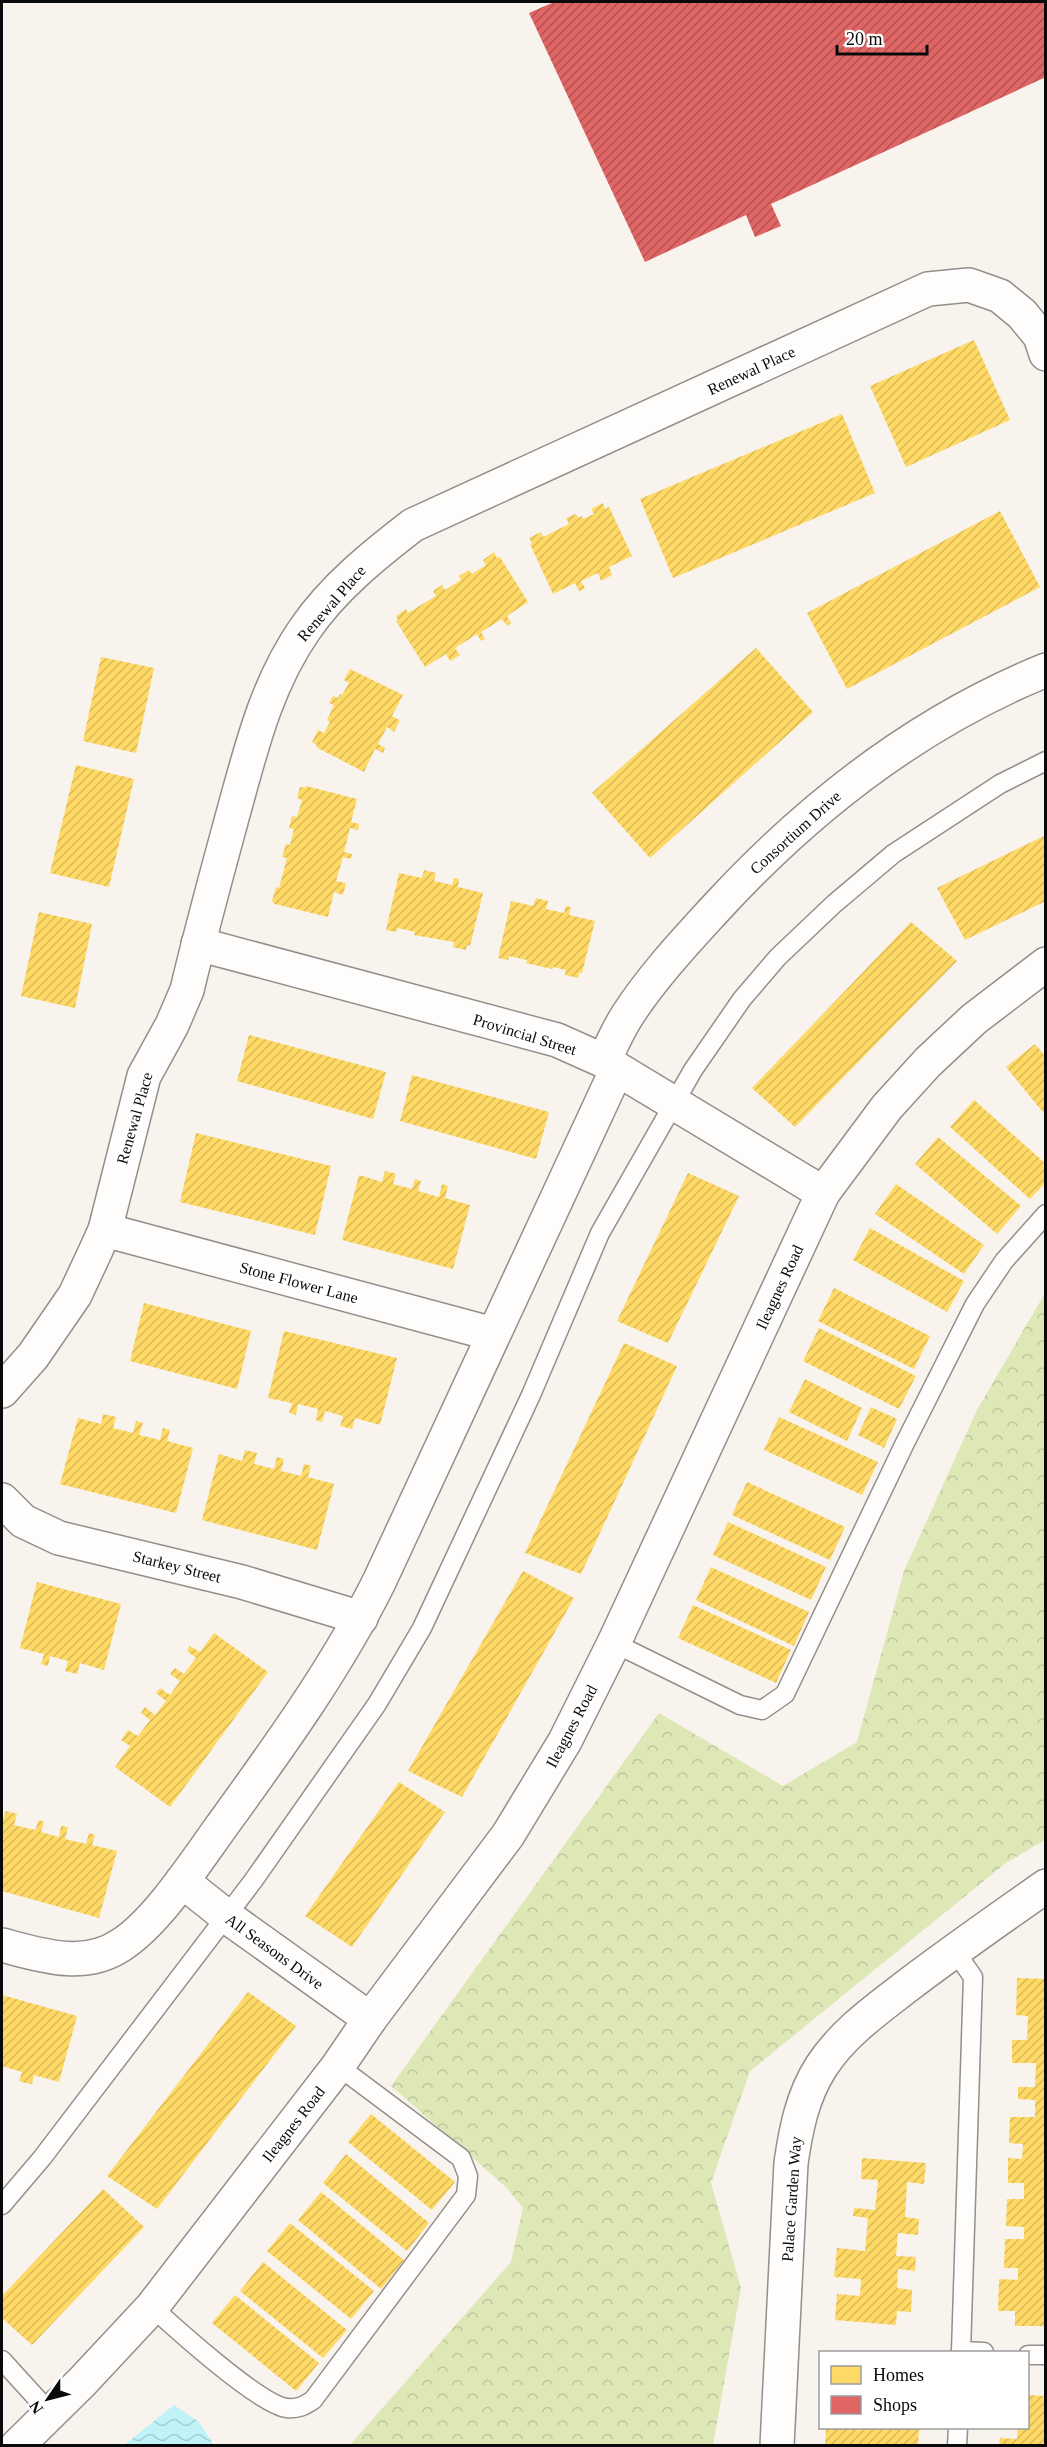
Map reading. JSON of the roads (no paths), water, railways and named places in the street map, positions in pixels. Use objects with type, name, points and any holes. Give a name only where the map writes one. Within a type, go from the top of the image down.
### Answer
[{"type":"street","name":"Renewal Place","points":[[2,1391],[33,1356],[75,1295],[105,1230],[144,1076],[172,1025],[187,990],[258,724],[275,679],[305,628],[369,559],[413,525],[928,289],[969,285],[1000,296],[1022,314],[1041,336],[1046,354]]},
{"type":"street","name":"Consortium Drive","points":[[182,1881],[308,1705],[361,1618],[462,1407],[610,1065],[627,1016],[683,944],[742,880],[793,830],[865,772],[928,729],[975,702],[1046,670]]},
{"type":"street","name":"Provincial Street","points":[[198,944],[556,1040],[610,1065],[823,1193]]},
{"type":"street","name":"Ileagnes Road","points":[[17,2445],[51,2414],[152,2307],[338,2066],[370,2019],[508,1835],[565,1741],[614,1643],[823,1193],[887,1107],[928,1062],[974,1019],[1046,964]]},
{"type":"street","name":"Stone Flower Lane","points":[[105,1230],[493,1334]]},
{"type":"street","name":"Starkey Street","points":[[2,1500],[23,1521],[59,1538],[242,1582],[361,1618]]},
{"type":"street","name":"All Seasons Drive","points":[[182,1881],[226,1916],[370,2019]]},
{"type":"street","points":[[2,1945],[51,1958],[83,1959],[99,1954],[120,1946],[141,1929],[182,1881]]},
{"type":"street","name":"Palace Garden Way","points":[[777,2445],[791,2163],[797,2124],[804,2099],[821,2067],[843,2039],[866,2018],[954,1950],[1046,1886]]},
{"type":"lane","points":[[2,2205],[42,2158],[226,1916],[377,1704],[422,1628],[531,1395],[600,1233],[693,1070],[742,999],[778,957],[835,903],[893,854],[1000,784],[1046,761]]},
{"type":"lane","points":[[614,1643],[740,1705],[762,1710],[785,1694],[904,1445],[975,1304],[1004,1261],[1046,1214]]},
{"type":"lane","points":[[954,1950],[973,1977],[961,2351]]},
{"type":"lane","points":[[152,2307],[178,2331],[258,2394],[285,2408],[300,2408],[313,2400],[466,2195],[468,2176],[460,2158],[338,2066]]},
{"type":"lane","points":[[1029,2355],[1046,2355]]},
{"type":"lane","points":[[2,2360],[51,2414]]},
{"type":"lane","points":[[957,2445],[958,2429]]},
{"type":"water","points":[[174,2405],[199,2422],[214,2445],[124,2445]]}]
